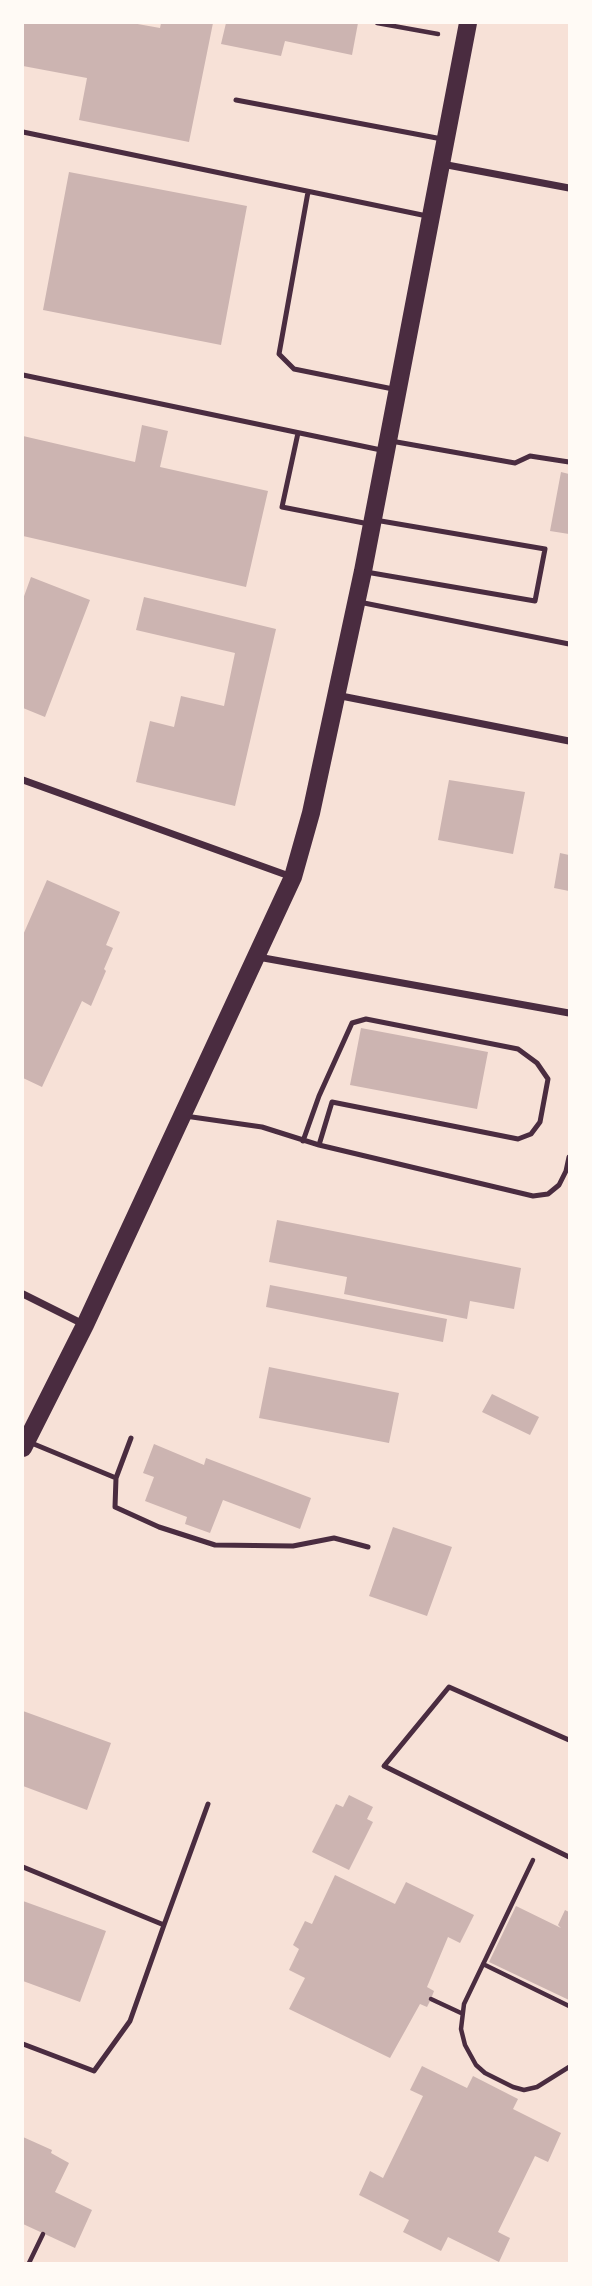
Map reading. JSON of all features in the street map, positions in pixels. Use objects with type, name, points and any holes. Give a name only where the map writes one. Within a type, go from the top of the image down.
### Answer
[{"type":"main road","points":[[24,1445],[85,1325],[293,877],[311,813],[363,571],[466,31]]},
{"type":"street","points":[[441,163],[569,188]]},
{"type":"street","points":[[336,695],[569,741]]},
{"type":"street","points":[[23,780],[293,877]]},
{"type":"street","points":[[257,957],[569,1013]]},
{"type":"street","points":[[23,1294],[85,1325]]},
{"type":"lane","points":[[236,100],[446,140]]},
{"type":"lane","points":[[23,132],[430,217]]},
{"type":"lane","points":[[308,192],[279,354],[294,369],[396,390]]},
{"type":"lane","points":[[23,374],[298,432],[514,463],[530,456],[569,462]]},
{"type":"lane","points":[[298,432],[282,507],[545,550],[535,601],[363,571]]},
{"type":"lane","points":[[356,602],[569,644]]},
{"type":"lane","points":[[303,1141],[319,1096],[352,1023],[366,1019],[518,1049],[537,1063],[548,1079],[540,1122],[531,1134],[518,1139],[332,1102],[319,1145]]},
{"type":"lane","points":[[183,1116],[262,1127],[303,1141],[533,1196],[548,1194],[559,1185],[569,1157]]},
{"type":"lane","points":[[131,1438],[116,1478],[115,1507],[159,1527],[215,1545],[293,1546],[334,1538],[368,1546]]},
{"type":"lane","points":[[24,1445],[116,1478]]},
{"type":"lane","points":[[569,1740],[449,1687],[384,1766],[569,1857]]},
{"type":"lane","points":[[23,2043],[94,2071],[130,2021],[208,1804]]},
{"type":"lane","points":[[23,1867],[164,1924]]},
{"type":"path","points":[[377,23],[466,31]]},
{"type":"path","points":[[541,1843],[461,2013],[461,2029],[469,2054],[485,2073],[524,2090],[549,2081],[569,2066]]},
{"type":"path","points":[[483,1964],[569,2006]]},
{"type":"path","points":[[431,1999],[461,2013]]},
{"type":"path","points":[[29,2263],[43,2234]]},
{"type":"building","points":[[23,23],[132,23],[160,28],[161,23],[213,23],[189,142],[79,120],[87,78],[23,66]]},
{"type":"building","points":[[226,23],[358,23],[352,55],[285,41],[281,56],[221,44]]},
{"type":"building","points":[[69,172],[247,206],[221,345],[43,310]]},
{"type":"building","points":[[142,425],[168,431],[160,467],[268,491],[246,587],[23,536],[23,436],[135,462]]},
{"type":"building","points":[[561,472],[569,474],[569,534],[550,531]]},
{"type":"building","points":[[31,577],[90,600],[45,717],[23,708],[23,599]]},
{"type":"building","points":[[144,597],[276,629],[235,806],[136,782],[150,721],[174,727],[181,696],[224,706],[235,653],[136,630]]},
{"type":"building","points":[[449,780],[525,792],[513,854],[438,840]]},
{"type":"building","points":[[560,853],[569,855],[569,891],[554,888]]},
{"type":"building","points":[[47,880],[120,912],[106,945],[113,948],[104,969],[106,971],[91,1006],[82,1001],[42,1087],[23,1078],[23,935]]},
{"type":"building","points":[[361,1028],[488,1052],[477,1109],[350,1085]]},
{"type":"building","points":[[277,1220],[521,1268],[514,1309],[470,1301],[467,1319],[344,1294],[347,1277],[269,1262]]},
{"type":"building","points":[[270,1285],[447,1319],[443,1342],[266,1307]]},
{"type":"building","points":[[269,1367],[399,1393],[389,1443],[259,1418]]},
{"type":"building","points":[[492,1394],[539,1417],[530,1435],[482,1412]]},
{"type":"building","points":[[154,1444],[204,1465],[206,1458],[311,1498],[300,1529],[223,1500],[210,1533],[185,1524],[187,1517],[145,1501],[154,1477],[143,1473]]},
{"type":"building","points":[[393,1527],[452,1547],[427,1616],[369,1596]]},
{"type":"building","points":[[23,1711],[111,1743],[87,1810],[23,1786]]},
{"type":"building","points":[[349,1795],[373,1807],[367,1819],[373,1822],[349,1870],[312,1852],[336,1804],[343,1807]]},
{"type":"building","points":[[335,1875],[395,1904],[406,1882],[474,1915],[460,1943],[448,1937],[427,1987],[434,1991],[431,1999],[427,2007],[420,2004],[390,2058],[289,2009],[305,1978],[289,1970],[299,1949],[293,1945],[305,1921],[312,1924]]},
{"type":"building","points":[[23,1901],[106,1931],[80,2002],[23,1981]]},
{"type":"building","points":[[516,1906],[561,1928],[558,1925],[565,1910],[569,1912],[569,2000],[489,1962]]},
{"type":"building","points":[[422,2066],[467,2088],[473,2076],[518,2099],[513,2109],[561,2133],[548,2162],[535,2156],[498,2232],[510,2238],[499,2262],[448,2237],[441,2251],[403,2232],[409,2220],[359,2195],[370,2171],[383,2178],[423,2096],[410,2090]]},
{"type":"building","points":[[23,2137],[52,2150],[51,2153],[69,2163],[55,2192],[92,2210],[75,2248],[23,2224]]}]
